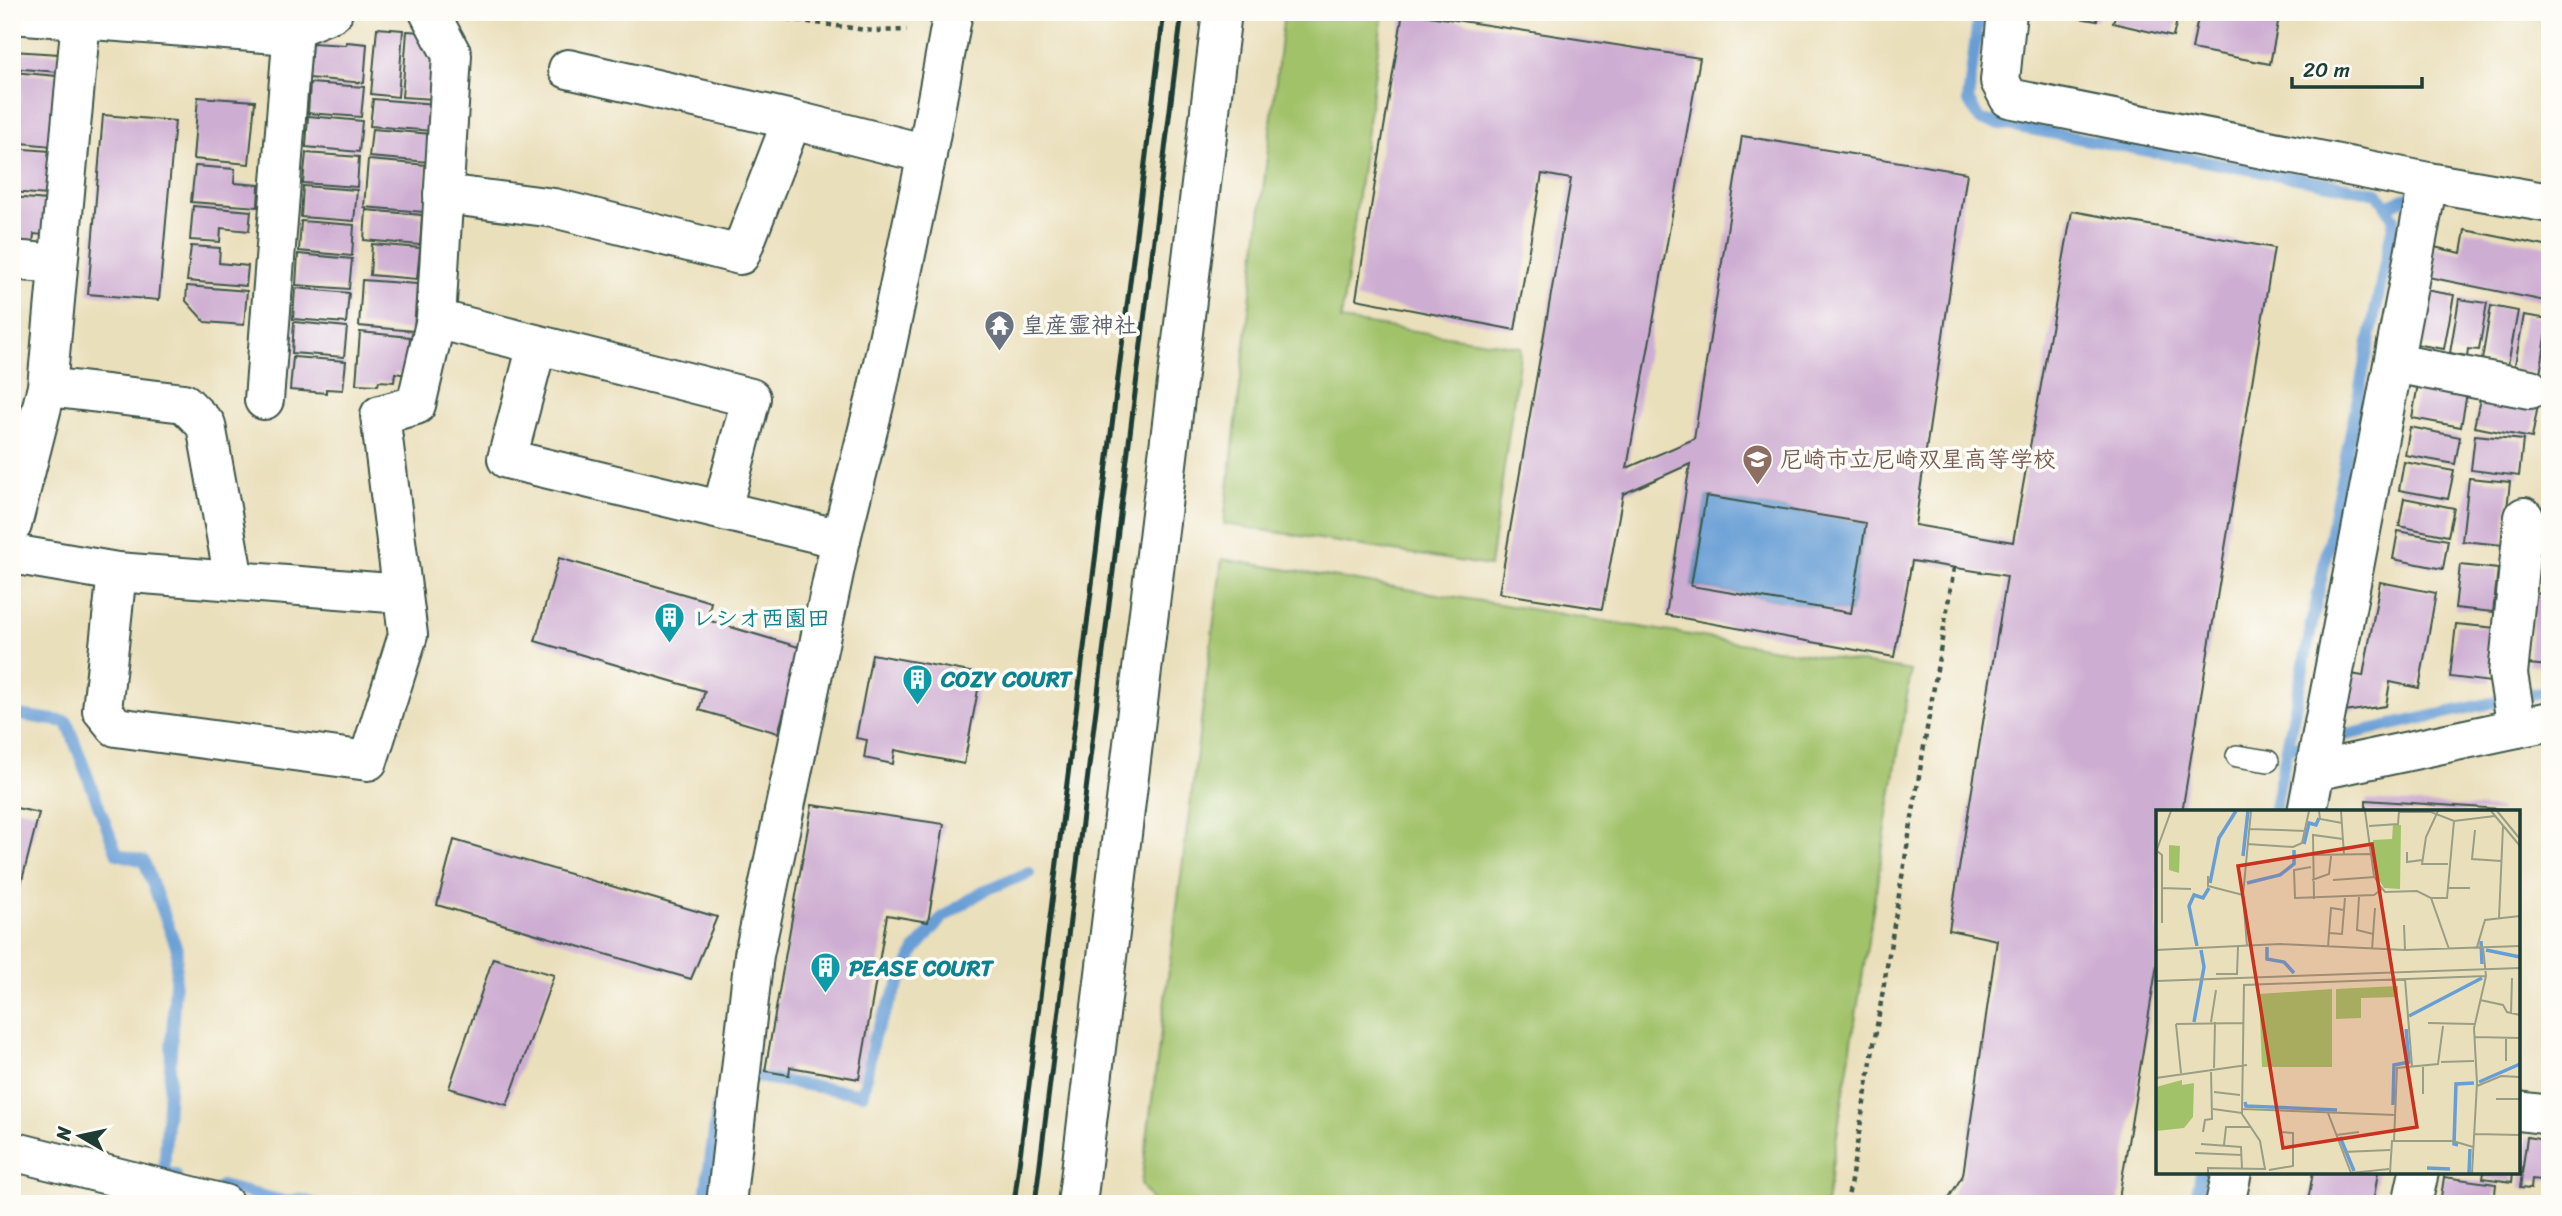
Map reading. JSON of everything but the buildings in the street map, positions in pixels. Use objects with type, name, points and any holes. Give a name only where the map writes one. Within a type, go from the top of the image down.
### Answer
[{"type":"street","points":[[12,14],[278,34],[333,12]]},
{"type":"street","points":[[117,572],[102,710],[116,727],[368,761],[408,635],[380,415],[416,405],[436,319],[452,55],[429,12]]},
{"type":"street","points":[[1077,1204],[1222,12]]},
{"type":"street","points":[[2007,12],[2000,80],[2009,98],[2427,189],[2550,203]]},
{"type":"street","points":[[12,525],[47,387],[81,19]]},
{"type":"street","points":[[726,1204],[754,955],[841,539],[875,401],[952,20]]},
{"type":"street","points":[[264,400],[293,27]]},
{"type":"street","points":[[568,69],[927,154]]},
{"type":"street","points":[[443,194],[554,208],[740,256],[792,120]]},
{"type":"street","points":[[2307,810],[2427,189]]},
{"type":"street","points":[[12,260],[57,264]]},
{"type":"street","points":[[436,319],[751,398],[722,509]]},
{"type":"street","points":[[537,345],[507,459],[841,539]]},
{"type":"street","points":[[2394,363],[2530,389]]},
{"type":"street","points":[[47,387],[184,403],[206,425],[234,580]]},
{"type":"street","points":[[2315,771],[2522,708],[2524,517]]},
{"type":"street","points":[[12,554],[117,572],[403,594]]},
{"type":"street","points":[[2520,1111],[2550,1115]]},
{"type":"street","points":[[12,1151],[224,1204]]},
{"type":"street","points":[[2225,1204],[2232,1174]]},
{"type":"street","points":[[2412,1204],[2419,1174]]},
{"type":"lane","points":[[2237,756],[2268,761]]},
{"type":"path","points":[[738,12],[873,31],[952,20]]},
{"type":"path","points":[[1847,1204],[1954,568]]},
{"type":"green space","points":[[1284,12],[1383,12],[1341,320],[1521,347],[1490,566],[1224,524]]},
{"type":"green space","points":[[1222,559],[1911,671],[1826,1204],[1155,1204],[1141,1185]]},
{"type":"water","points":[[1706,496],[1866,523],[1851,613],[1691,586]]},
{"type":"waterway","points":[[1979,12],[1968,100],[1980,120],[2378,193],[2386,206],[2419,194]]},
{"type":"waterway","points":[[2274,810],[2394,219],[2386,206]]},
{"type":"waterway","points":[[2287,748],[2550,690]]},
{"type":"waterway","points":[[12,714],[67,722],[117,854],[144,861],[177,949],[164,1172],[176,1175]]},
{"type":"waterway","points":[[744,1075],[863,1094],[874,1036],[915,950],[942,918],[983,891],[1029,873]]},
{"type":"waterway","points":[[704,1204],[718,1104]]},
{"type":"waterway","points":[[2195,1204],[2201,1174]]},
{"type":"waterway","points":[[221,1186],[288,1202],[298,1199],[317,1204]]},
{"type":"railway","points":[[1014,1204],[1164,12]]},
{"type":"railway","points":[[1035,1204],[1182,12]]},
{"type":"place","name":"皇産霊神社","points":[[999,352]]},
{"type":"place","name":"尼崎市立尼崎双星高等学校","points":[[1757,486]]},
{"type":"place","name":"レシオ西園田","points":[[669,645]]},
{"type":"place","name":"COZY COURT","points":[[918,706]]},
{"type":"place","name":"PEASE COURT","points":[[826,995]]}]
